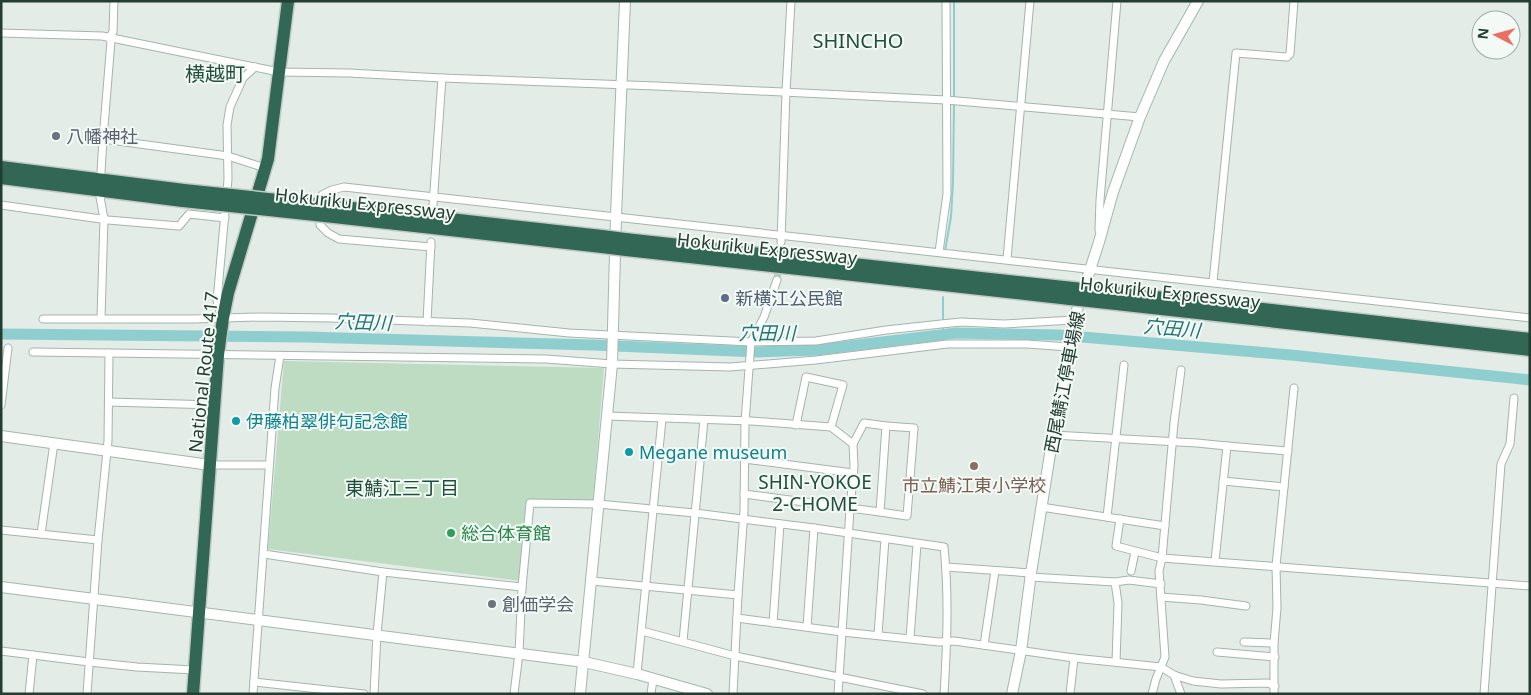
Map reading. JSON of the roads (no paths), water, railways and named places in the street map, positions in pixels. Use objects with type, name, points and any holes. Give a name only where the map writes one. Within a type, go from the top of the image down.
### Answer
[{"type":"highway","name":"National Route 417","points":[[193,694],[222,318],[268,159],[288,1]]},
{"type":"highway","points":[[1,160],[169,188]]},
{"type":"highway","name":"Hokuriku Expressway","points":[[1,166],[169,188],[183,195]]},
{"type":"highway","name":"Hokuriku Expressway","points":[[1,178],[183,195],[1071,293],[1530,339]]},
{"type":"highway","name":"Hokuriku Expressway","points":[[1091,295],[1530,350]]},
{"type":"street","points":[[109,38],[113,32],[114,1]]},
{"type":"street","points":[[580,694],[612,364],[625,1]]},
{"type":"street","points":[[780,238],[792,1]]},
{"type":"street","points":[[939,252],[947,194],[946,1]]},
{"type":"street","points":[[1007,259],[1030,1]]},
{"type":"street","points":[[1099,242],[1100,200],[1117,1]]},
{"type":"street","name":"西尾鯖江停車場線","points":[[1012,694],[1021,651],[1041,507],[1073,324],[1113,192],[1140,116],[1164,61],[1198,1]]},
{"type":"street","points":[[1213,282],[1236,53],[1288,57],[1290,54],[1294,1]]},
{"type":"street","points":[[1,33],[102,36],[279,72],[340,73],[946,100],[1140,116]]},
{"type":"street","points":[[101,172],[111,41],[109,38]]},
{"type":"street","points":[[222,318],[217,301],[225,218],[228,156],[227,125],[230,107],[243,78],[255,67]]},
{"type":"street","points":[[433,205],[442,78]]},
{"type":"street","points":[[103,139],[228,156],[266,168]]},
{"type":"street","points":[[428,322],[431,244],[339,239],[328,233],[320,225],[322,195],[344,187],[433,196],[616,216],[780,238],[1007,259],[1530,318]]},
{"type":"street","points":[[100,197],[104,219],[101,318]]},
{"type":"street","points":[[1,205],[104,219],[179,226],[189,214],[225,218]]},
{"type":"street","points":[[733,694],[743,519],[745,422],[751,343],[764,317],[777,280]]},
{"type":"street","points":[[43,319],[260,317],[470,323],[569,333],[751,343],[816,341],[886,330],[961,322],[1073,324]]},
{"type":"street","points":[[33,352],[219,353],[280,356],[546,359],[612,364],[730,367],[749,363],[816,360],[947,344],[1070,345]]},
{"type":"street","points":[[1,405],[8,348]]},
{"type":"street","points":[[86,694],[98,540],[108,450],[109,353]]},
{"type":"street","points":[[253,694],[274,388],[280,356]]},
{"type":"street","points":[[1107,518],[1124,365]]},
{"type":"street","points":[[1152,694],[1165,657],[1160,571],[1181,370]]},
{"type":"street","points":[[796,425],[806,377],[846,386],[831,427]]},
{"type":"street","points":[[1274,694],[1274,643],[1277,608],[1276,566],[1294,388]]},
{"type":"street","points":[[1484,694],[1501,464],[1510,444],[1514,398]]},
{"type":"street","points":[[109,402],[215,404]]},
{"type":"street","points":[[607,416],[831,427],[853,444]]},
{"type":"street","points":[[637,674],[662,419]]},
{"type":"street","points":[[683,642],[704,420]]},
{"type":"street","points":[[744,494],[850,509],[908,516],[914,428],[864,423],[853,444],[853,473],[850,509],[838,694]]},
{"type":"street","points":[[880,512],[886,426]]},
{"type":"street","points":[[1053,435],[1288,451]]},
{"type":"street","points":[[1,436],[210,464],[269,465]]},
{"type":"street","points":[[41,534],[54,443]]},
{"type":"street","points":[[1215,561],[1227,446]]},
{"type":"street","points":[[744,459],[853,473]]},
{"type":"street","points":[[1223,481],[1284,487]]},
{"type":"street","points":[[514,694],[519,653],[522,587],[530,503],[598,504],[695,513],[944,547],[947,642],[944,694]]},
{"type":"street","points":[[1041,507],[1164,526]]},
{"type":"street","points":[[1120,519],[1116,546],[1162,558],[1530,586]]},
{"type":"street","points":[[773,623],[780,524]]},
{"type":"street","points":[[806,627],[814,528]]},
{"type":"street","points":[[1,530],[98,540]]},
{"type":"street","points":[[878,635],[885,539]]},
{"type":"street","points":[[910,638],[917,544]]},
{"type":"street","points":[[1130,571],[1134,552]]},
{"type":"street","points":[[264,554],[383,572],[522,587]]},
{"type":"street","points":[[946,568],[995,570],[1114,582],[1129,580],[1161,584]]},
{"type":"street","points":[[984,645],[995,570]]},
{"type":"street","points":[[374,694],[383,572]]},
{"type":"street","points":[[592,581],[738,595]]},
{"type":"street","points":[[1114,582],[1118,602],[1116,662]]},
{"type":"street","points":[[1,587],[584,662],[637,674],[707,694]]},
{"type":"street","points":[[1161,597],[1246,606]]},
{"type":"street","points":[[737,618],[842,632],[984,645],[1074,658],[1161,667],[1174,675],[1192,681],[1221,684],[1268,684],[1275,686]]},
{"type":"street","points":[[642,631],[735,656],[923,694]]},
{"type":"street","points":[[1244,642],[1274,643]]},
{"type":"street","points":[[1,651],[137,667],[194,670]]},
{"type":"street","points":[[1218,652],[1275,657]]},
{"type":"street","points":[[29,694],[33,655]]},
{"type":"street","points":[[1070,694],[1074,658]]},
{"type":"street","points":[[1174,675],[1181,694]]},
{"type":"street","points":[[651,694],[653,679]]},
{"type":"street","points":[[254,682],[364,694]]},
{"type":"waterway","points":[[954,1],[954,99]]},
{"type":"waterway","points":[[945,251],[951,217],[954,104]]},
{"type":"waterway","points":[[943,297],[943,322]]},
{"type":"waterway","name":"穴田川","points":[[943,326],[943,334]]},
{"type":"waterway","name":"穴田川","points":[[1,334],[306,337],[593,345],[758,352],[817,350],[956,333],[1059,335],[1291,355],[1530,380]]},
{"type":"tunnel","points":[[777,280],[781,242]]},
{"type":"place","name":"八幡神社","points":[[56,136]]},
{"type":"place","name":"新横江公民館","points":[[725,298]]},
{"type":"place","name":"伊藤柏翠俳句記念館","points":[[236,421]]},
{"type":"place","name":"Megane museum","points":[[629,452]]},
{"type":"place","name":"市立鯖江東小学校","points":[[974,466]]},
{"type":"place","name":"総合体育館","points":[[451,533]]},
{"type":"place","name":"創価学会","points":[[492,604]]},
{"type":"district","name":"SHINCHO","points":[[858,40]]},
{"type":"district","name":"横越町","points":[[215,73]]},
{"type":"district","name":"東鯖江三丁目","points":[[402,488]]},
{"type":"district","name":"SHIN-YOKOE 2-CHOME","points":[[815,493]]}]
